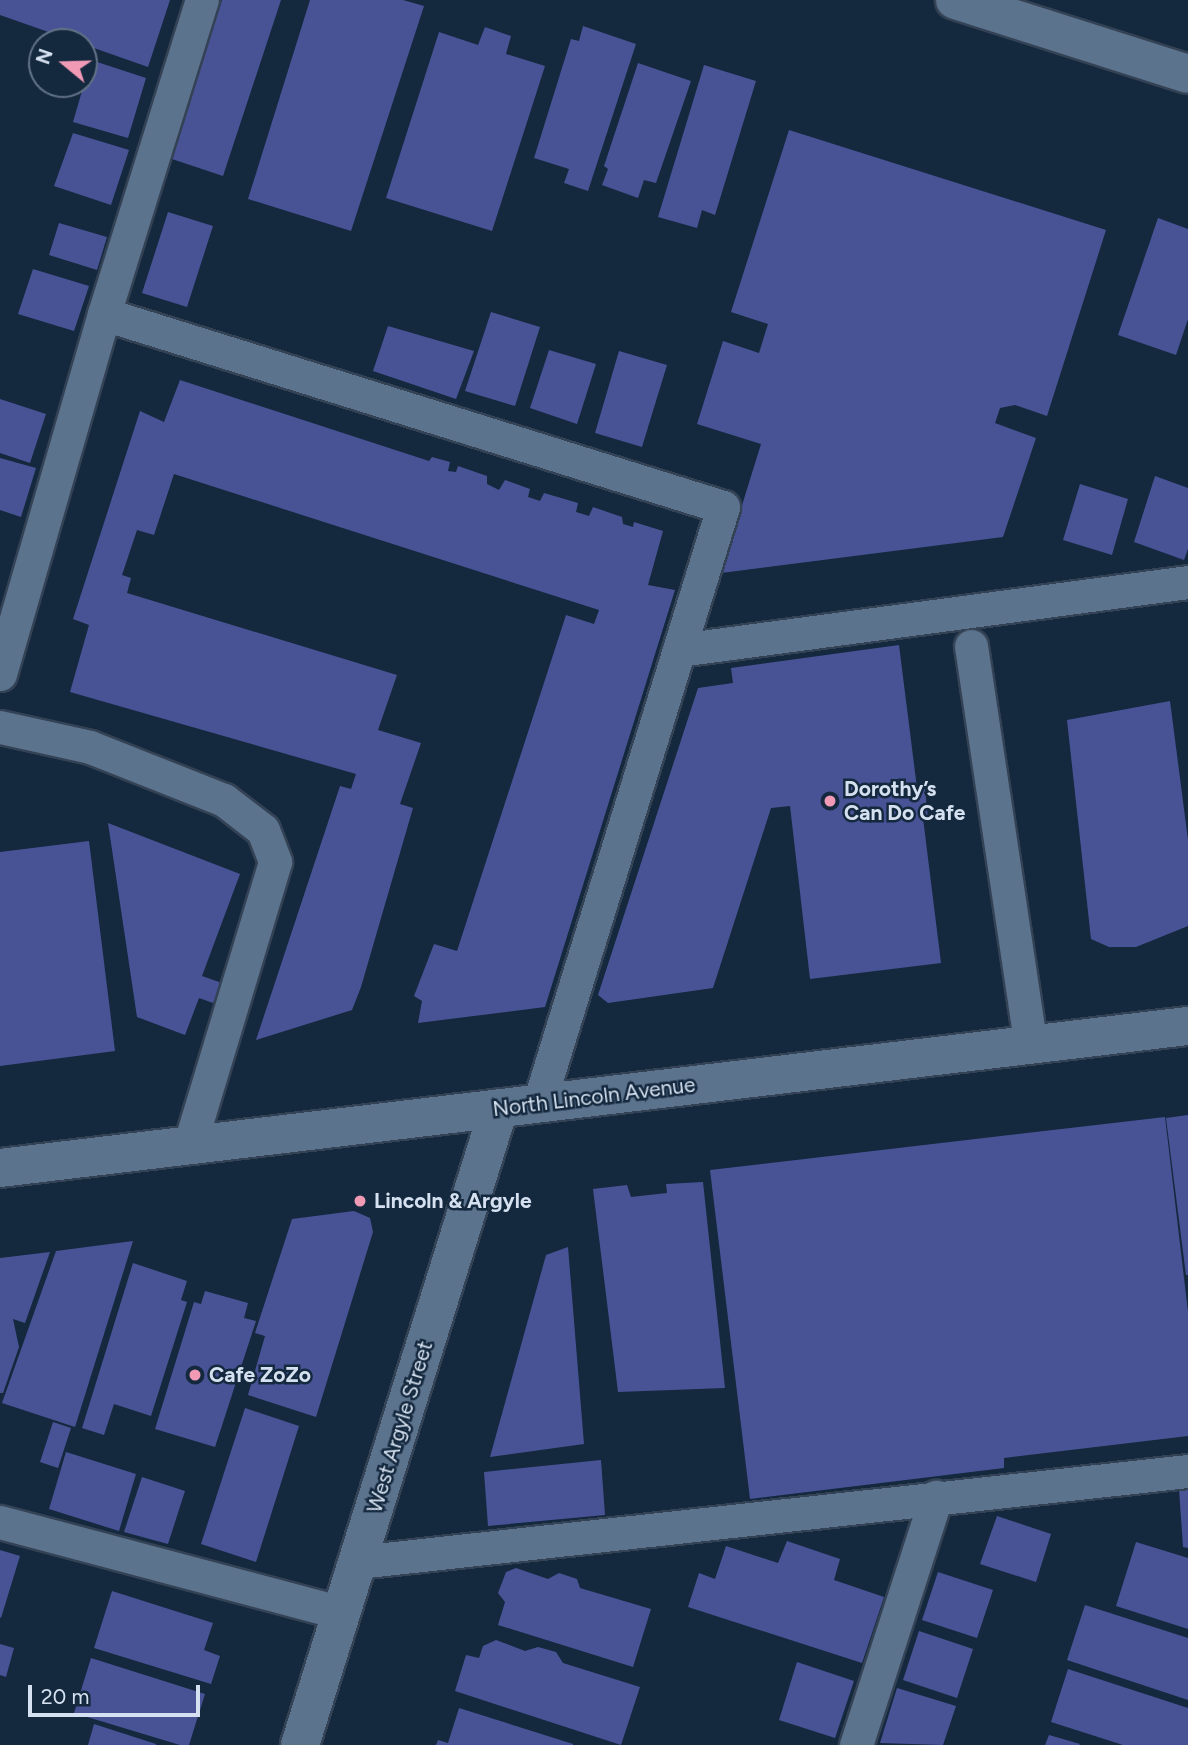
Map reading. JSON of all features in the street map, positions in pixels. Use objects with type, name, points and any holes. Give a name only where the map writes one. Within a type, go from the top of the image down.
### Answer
[{"type":"main road","points":[[955,0],[1188,74]]},
{"type":"main road","name":"North Lincoln Avenue","points":[[0,1168],[1188,1026]]},
{"type":"main road","name":"West Argyle Street","points":[[300,1745],[499,1108]]},
{"type":"lane","points":[[0,674],[104,314],[202,0]]},
{"type":"lane","points":[[104,314],[723,507],[539,1103]]},
{"type":"lane","points":[[679,650],[1188,582]]},
{"type":"lane","points":[[971,646],[1031,1046]]},
{"type":"lane","points":[[0,727],[90,747],[224,800],[263,830],[275,862],[190,1146]]},
{"type":"lane","points":[[358,1562],[1188,1471]]},
{"type":"lane","points":[[856,1745],[936,1497]]},
{"type":"lane","points":[[0,1522],[342,1613]]},
{"type":"building","points":[[0,0],[170,0],[148,67],[98,49],[98,28],[37,28],[0,15]]},
{"type":"building","points":[[222,0],[281,0],[223,176],[169,158]]},
{"type":"building","points":[[310,0],[403,0],[424,6],[351,231],[248,199]]},
{"type":"building","points":[[583,26],[636,44],[588,191],[564,183],[569,169],[534,158],[571,39],[579,41]]},
{"type":"building","points":[[485,27],[511,36],[506,54],[545,66],[492,231],[386,198],[439,32],[478,45]]},
{"type":"building","points":[[98,62],[146,78],[128,138],[73,122],[80,98],[98,98]]},
{"type":"building","points":[[638,63],[691,81],[656,183],[644,180],[638,198],[602,185],[608,169],[604,166]]},
{"type":"building","points":[[704,65],[756,81],[715,215],[702,210],[697,228],[658,217]]},
{"type":"building","points":[[789,130],[1106,230],[1047,416],[1015,405],[1000,408],[995,423],[1036,438],[1003,537],[721,573],[761,444],[697,424],[723,341],[759,353],[768,324],[731,312]]},
{"type":"building","points":[[73,133],[129,150],[111,205],[54,186]]},
{"type":"building","points":[[168,212],[213,226],[187,307],[142,293]]},
{"type":"building","points":[[1158,218],[1188,229],[1188,319],[1176,355],[1118,335]]},
{"type":"building","points":[[59,223],[107,237],[97,270],[49,255]]},
{"type":"building","points":[[33,269],[89,286],[74,331],[18,314]]},
{"type":"building","points":[[491,312],[540,327],[515,406],[465,391]]},
{"type":"building","points":[[388,326],[474,351],[456,399],[373,371]]},
{"type":"building","points":[[549,350],[596,364],[577,424],[530,408]]},
{"type":"building","points":[[619,351],[667,365],[642,447],[595,433]]},
{"type":"building","points":[[180,380],[429,461],[432,457],[450,462],[448,471],[456,472],[458,466],[487,476],[487,484],[499,490],[505,480],[530,489],[528,497],[540,501],[544,493],[578,503],[576,512],[589,516],[593,507],[622,517],[623,524],[633,527],[634,522],[663,531],[648,585],[675,590],[545,1007],[418,1023],[422,1001],[414,996],[434,944],[457,951],[566,615],[594,624],[599,610],[174,474],[154,535],[137,530],[122,575],[131,578],[127,593],[397,675],[378,730],[421,743],[400,804],[413,808],[352,1010],[256,1040],[340,786],[351,789],[356,774],[70,692],[89,625],[73,619],[140,411],[164,422]]},
{"type":"building","points":[[0,399],[46,414],[30,463],[0,453]]},
{"type":"building","points":[[0,458],[36,468],[21,517],[0,510]]},
{"type":"building","points":[[1155,476],[1188,488],[1188,549],[1184,560],[1134,542]]},
{"type":"building","points":[[1080,484],[1128,499],[1112,555],[1063,540]]},
{"type":"building","points":[[899,645],[917,788],[925,789],[928,818],[923,818],[941,963],[810,979],[790,806],[771,808],[713,988],[608,1003],[598,995],[698,688],[733,683],[731,668]]},
{"type":"building","points":[[1170,701],[1188,840],[1188,926],[1136,947],[1109,947],[1091,939],[1067,720]]},
{"type":"building","points":[[108,823],[240,874],[202,976],[222,983],[213,1003],[199,998],[185,1035],[137,1017]]},
{"type":"building","points":[[89,841],[115,1051],[0,1066],[0,852]]},
{"type":"building","points":[[1188,1115],[1188,1275],[1186,1275],[1166,1118]]},
{"type":"building","points":[[1165,1117],[1188,1312],[1188,1436],[1004,1458],[1004,1468],[750,1499],[710,1170]]},
{"type":"building","points":[[703,1182],[725,1388],[618,1392],[593,1189],[627,1185],[631,1197],[667,1193],[666,1184]]},
{"type":"building","points":[[354,1211],[370,1218],[373,1232],[316,1417],[248,1395],[265,1336],[255,1333],[292,1219]]},
{"type":"building","points":[[133,1241],[75,1427],[2,1403],[56,1251]]},
{"type":"building","points":[[568,1247],[584,1444],[490,1457],[546,1255]]},
{"type":"building","points":[[50,1252],[25,1323],[13,1319],[19,1347],[3,1393],[0,1393],[0,1258]]},
{"type":"building","points":[[133,1263],[187,1281],[181,1300],[187,1302],[151,1416],[114,1404],[104,1435],[82,1428]]},
{"type":"building","points":[[205,1291],[248,1303],[244,1318],[256,1321],[215,1447],[155,1429],[194,1302],[201,1304]]},
{"type":"building","points":[[245,1408],[299,1426],[256,1562],[201,1544]]},
{"type":"building","points":[[53,1422],[71,1428],[58,1468],[40,1462]]},
{"type":"building","points":[[66,1452],[136,1474],[119,1531],[49,1509]]},
{"type":"building","points":[[601,1460],[605,1515],[488,1526],[484,1472]]},
{"type":"building","points":[[142,1477],[185,1491],[168,1544],[124,1532]]},
{"type":"building","points":[[1188,1488],[1188,1548],[1183,1547],[1179,1489]]},
{"type":"building","points":[[997,1516],[1051,1534],[1036,1582],[980,1564]]},
{"type":"building","points":[[787,1541],[840,1559],[834,1580],[884,1597],[862,1663],[688,1607],[699,1573],[715,1579],[726,1546],[778,1563]]},
{"type":"building","points":[[1136,1542],[1188,1558],[1188,1629],[1116,1606]]},
{"type":"building","points":[[0,1550],[20,1556],[1,1618],[0,1617]]},
{"type":"building","points":[[516,1568],[548,1579],[559,1573],[577,1579],[580,1588],[651,1609],[633,1667],[498,1625],[505,1602],[498,1593],[506,1572]]},
{"type":"building","points":[[938,1572],[993,1590],[977,1638],[922,1620]]},
{"type":"building","points":[[112,1591],[213,1623],[204,1650],[220,1656],[211,1684],[94,1648]]},
{"type":"building","points":[[1085,1605],[1188,1638],[1188,1700],[1067,1660]]},
{"type":"building","points":[[919,1631],[973,1649],[957,1698],[903,1680]]},
{"type":"building","points":[[496,1640],[525,1651],[538,1647],[556,1652],[563,1663],[640,1687],[621,1745],[455,1691],[466,1655],[479,1658],[483,1646]]},
{"type":"building","points":[[0,1644],[14,1648],[6,1677],[0,1675]]},
{"type":"building","points":[[91,1658],[205,1694],[189,1745],[180,1745],[74,1713]]},
{"type":"building","points":[[797,1662],[854,1681],[835,1738],[779,1720]]},
{"type":"building","points":[[1068,1669],[1188,1708],[1188,1745],[1123,1745],[1051,1722]]},
{"type":"building","points":[[897,1688],[956,1706],[943,1745],[880,1743]]},
{"type":"building","points":[[459,1708],[573,1745],[436,1745],[438,1740],[448,1743]]},
{"type":"building","points":[[94,1724],[156,1744],[156,1745],[88,1745]]},
{"type":"building","points":[[1049,1735],[1080,1744],[1045,1745]]},
{"type":"place","name":"Dorothy’s Can Do Cafe","points":[[830,801]]},
{"type":"place","name":"Lincoln & Argyle","points":[[360,1201]]},
{"type":"place","name":"Cafe ZoZo","points":[[195,1375]]}]
